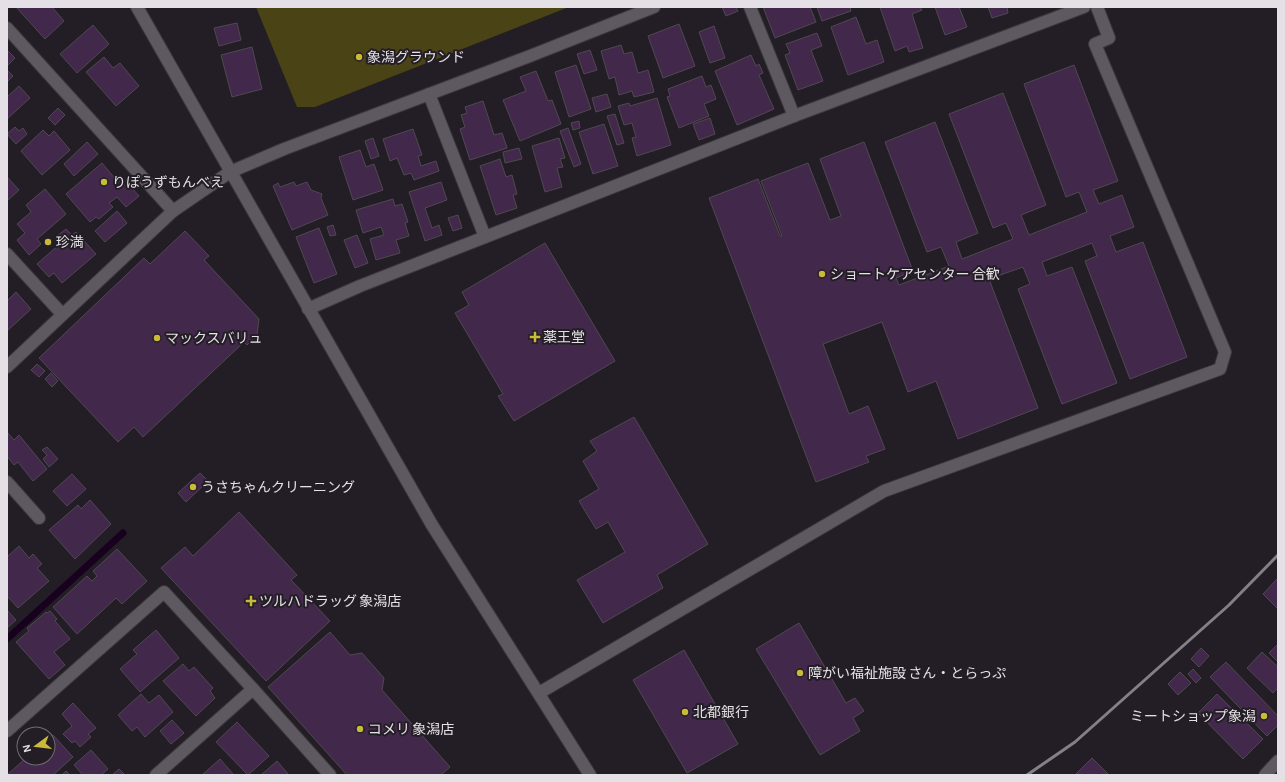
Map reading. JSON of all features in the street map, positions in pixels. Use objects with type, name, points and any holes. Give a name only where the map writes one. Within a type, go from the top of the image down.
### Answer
[{"type":"street","points":[[137,7],[432,525],[590,775]]},
{"type":"street","points":[[7,366],[173,211],[230,172],[284,149],[530,56],[654,7]]},
{"type":"street","points":[[750,7],[794,116]]},
{"type":"street","points":[[308,309],[360,286],[794,116],[1084,7]]},
{"type":"street","points":[[538,692],[884,491],[1220,369],[1225,352],[1095,44],[1109,38],[1097,7]]},
{"type":"street","points":[[7,28],[173,211]]},
{"type":"street","points":[[429,94],[485,237]]},
{"type":"street","points":[[7,254],[62,314]]},
{"type":"street","points":[[7,482],[39,518]]},
{"type":"street","points":[[7,731],[164,592],[330,775]]},
{"type":"street","points":[[157,775],[253,689]]},
{"type":"street","points":[[1265,775],[1278,762]]},
{"type":"shaded area","name":"象潟グラウンド","points":[[256,7],[569,7],[315,107],[297,107]]},
{"type":"building","points":[[16,7],[52,7],[64,21],[45,39]]},
{"type":"building","points":[[722,7],[736,7],[738,11],[726,16]]},
{"type":"building","points":[[763,7],[810,7],[816,22],[775,38]]},
{"type":"building","points":[[817,7],[850,7],[851,11],[822,21]]},
{"type":"building","points":[[880,7],[920,7],[922,10],[912,14],[923,48],[909,52],[907,46],[895,51]]},
{"type":"building","points":[[935,7],[959,7],[967,27],[945,35]]},
{"type":"building","points":[[988,7],[1007,7],[1008,13],[992,18]]},
{"type":"building","points":[[856,17],[866,44],[877,40],[884,62],[848,75],[831,27]]},
{"type":"building","points":[[237,23],[241,40],[219,46],[214,28]]},
{"type":"building","points":[[679,24],[695,66],[663,78],[648,36]]},
{"type":"building","points":[[93,25],[109,44],[77,73],[60,54]]},
{"type":"building","points":[[714,26],[725,58],[710,63],[699,32]]},
{"type":"building","points":[[817,33],[822,46],[811,50],[823,81],[798,90],[785,55],[790,53],[786,44]]},
{"type":"building","points":[[621,45],[624,54],[632,52],[638,73],[648,70],[654,92],[634,97],[632,91],[619,95],[615,77],[609,79],[601,51]]},
{"type":"building","points":[[252,47],[262,89],[232,97],[221,55]]},
{"type":"building","points":[[7,50],[15,58],[7,66]]},
{"type":"building","points":[[590,50],[597,70],[584,74],[577,54]]},
{"type":"building","points":[[751,55],[756,66],[759,64],[763,73],[759,75],[774,109],[737,125],[715,71]]},
{"type":"building","points":[[104,57],[113,68],[120,63],[139,86],[116,106],[86,72]]},
{"type":"building","points":[[576,65],[591,109],[569,117],[555,72]]},
{"type":"building","name":"ショートケアセンター 合歓","points":[[1074,65],[1118,181],[1093,190],[1099,204],[1122,195],[1134,227],[1110,236],[1116,252],[1143,242],[1187,357],[1130,379],[1085,261],[1097,256],[1092,243],[1042,262],[1047,276],[1072,267],[1117,383],[1062,404],[1018,289],[1030,284],[1023,267],[989,279],[1038,408],[958,439],[936,381],[908,392],[882,322],[823,344],[849,414],[868,406],[885,449],[866,456],[869,462],[816,482],[709,198],[758,179],[780,236],[782,236],[761,181],[808,163],[830,220],[841,216],[820,159],[864,142],[913,271],[896,278],[899,285],[949,266],[941,247],[927,252],[885,142],[935,122],[978,233],[956,242],[962,259],[1013,239],[1006,223],[993,228],[949,114],[1003,93],[1046,205],[1021,215],[1029,235],[1087,212],[1079,192],[1066,197],[1024,84]]},
{"type":"building","points":[[7,70],[13,76],[7,82]]},
{"type":"building","points":[[536,71],[548,101],[552,100],[561,124],[520,141],[503,100],[526,91],[520,77]]},
{"type":"building","points":[[702,76],[706,87],[711,85],[716,99],[704,104],[709,116],[679,128],[667,97],[670,96],[668,89]]},
{"type":"building","points":[[19,86],[30,98],[7,119],[7,97]]},
{"type":"building","points":[[607,94],[611,107],[596,112],[592,98]]},
{"type":"building","points":[[657,98],[671,145],[637,156],[632,138],[636,137],[632,123],[624,125],[618,106],[629,103],[630,106]]},
{"type":"building","points":[[483,101],[494,135],[502,133],[507,148],[470,160],[460,129],[465,127],[461,115],[467,113],[465,107]]},
{"type":"building","points":[[58,108],[65,115],[55,125],[48,118]]},
{"type":"building","points":[[615,114],[624,143],[617,145],[607,116]]},
{"type":"building","points":[[710,118],[715,134],[699,140],[693,124]]},
{"type":"building","points":[[579,121],[580,128],[573,130],[571,123]]},
{"type":"building","points":[[604,124],[618,166],[593,174],[579,132]]},
{"type":"building","points":[[15,127],[19,131],[23,128],[27,134],[16,144],[7,134]]},
{"type":"building","points":[[568,128],[581,164],[574,167],[560,131]]},
{"type":"building","points":[[413,129],[422,155],[418,156],[421,166],[436,161],[439,171],[414,180],[411,173],[404,175],[397,158],[390,161],[383,139]]},
{"type":"building","points":[[43,130],[49,136],[54,131],[70,150],[42,175],[21,151]]},
{"type":"building","points":[[373,138],[379,156],[371,159],[365,141]]},
{"type":"building","points":[[559,138],[565,158],[560,159],[563,167],[557,168],[562,187],[545,192],[532,146]]},
{"type":"building","points":[[87,142],[98,154],[74,176],[64,164]]},
{"type":"building","points":[[519,148],[522,159],[505,163],[503,152]]},
{"type":"building","points":[[360,150],[366,167],[374,164],[383,190],[353,200],[339,157]]},
{"type":"building","points":[[500,159],[506,177],[512,175],[517,194],[513,195],[517,208],[496,215],[480,166]]},
{"type":"building","points":[[102,163],[117,181],[122,177],[139,196],[126,207],[117,197],[109,203],[113,207],[99,219],[96,217],[90,222],[66,194]]},
{"type":"building","points":[[7,177],[19,190],[7,201]]},
{"type":"building","points":[[294,182],[296,186],[307,182],[311,190],[322,194],[321,198],[328,215],[292,230],[273,186],[278,183],[280,187]]},
{"type":"building","points":[[441,182],[447,200],[425,208],[432,228],[439,225],[442,235],[425,241],[409,192]]},
{"type":"building","points":[[45,189],[66,214],[37,239],[41,244],[29,255],[17,240],[25,233],[17,224],[31,212],[26,205]]},
{"type":"building","points":[[393,199],[395,206],[402,204],[408,222],[405,223],[409,236],[396,240],[400,253],[376,260],[370,239],[384,235],[381,227],[363,233],[356,210]]},
{"type":"building","points":[[117,211],[127,223],[105,242],[95,231]]},
{"type":"building","points":[[458,215],[462,228],[453,231],[448,218]]},
{"type":"building","points":[[333,225],[336,235],[330,236],[327,227]]},
{"type":"building","points":[[319,228],[337,274],[314,283],[296,237]]},
{"type":"building","points":[[66,229],[72,235],[76,232],[96,254],[62,283],[54,273],[49,277],[37,264],[62,242],[57,236]]},
{"type":"building","name":"マックスバリュ","points":[[185,231],[209,256],[204,260],[259,319],[257,335],[247,345],[244,342],[143,437],[134,427],[118,442],[39,358],[144,258],[150,264]]},
{"type":"building","points":[[357,235],[368,263],[355,268],[344,240]]},
{"type":"building","name":"薬王堂","points":[[545,243],[615,361],[514,421],[498,396],[503,394],[455,313],[469,305],[462,292]]},
{"type":"building","points":[[16,292],[31,309],[7,331],[7,301]]},
{"type":"building","points":[[37,364],[45,371],[39,377],[31,370]]},
{"type":"building","points":[[51,373],[58,381],[52,387],[45,379]]},
{"type":"building","points":[[634,417],[708,544],[657,575],[663,588],[603,623],[577,580],[625,552],[608,522],[596,529],[579,501],[599,489],[583,461],[597,451],[590,441]]},
{"type":"building","points":[[7,432],[14,440],[19,435],[47,469],[33,481],[18,462],[14,465],[7,456]]},
{"type":"building","points":[[47,447],[58,459],[49,467],[43,459],[47,455],[42,450]]},
{"type":"building","name":"うさちゃんクリーニング","points":[[200,473],[208,481],[186,502],[178,493]]},
{"type":"building","points":[[72,474],[86,489],[67,506],[53,491]]},
{"type":"building","points":[[90,500],[111,524],[75,559],[49,530],[78,505],[81,509]]},
{"type":"building","name":"ツルハドラッグ 象潟店","points":[[239,512],[297,575],[291,580],[330,621],[266,681],[161,568],[185,547],[193,556]]},
{"type":"building","points":[[19,546],[29,558],[33,554],[42,564],[37,568],[49,581],[18,608],[7,596],[7,557]]},
{"type":"building","points":[[117,549],[147,581],[122,604],[116,598],[77,634],[53,607],[87,576],[92,581],[97,576],[93,571]]},
{"type":"building","points":[[1278,578],[1278,609],[1263,594]]},
{"type":"building","points":[[7,610],[16,620],[7,628]]},
{"type":"building","points":[[50,611],[57,619],[55,621],[70,639],[54,652],[65,665],[49,679],[16,642],[29,631],[27,628],[46,612],[47,613]]},
{"type":"building","name":"障がい福祉施設 さん・とらっぷ","points":[[799,623],[846,703],[855,698],[864,711],[853,718],[860,731],[820,755],[756,649]]},
{"type":"building","points":[[156,630],[179,658],[140,692],[120,669],[137,654],[133,650]]},
{"type":"building","name":"コメリ 象潟店","points":[[330,632],[350,655],[362,653],[384,678],[382,690],[450,767],[441,775],[347,775],[268,687]]},
{"type":"building","points":[[1278,644],[1278,662],[1269,653]]},
{"type":"building","points":[[1201,648],[1209,656],[1199,667],[1191,659]]},
{"type":"building","name":"北都銀行","points":[[684,650],[738,744],[687,773],[633,680]]},
{"type":"building","points":[[1262,652],[1278,667],[1278,688],[1273,693],[1247,668]]},
{"type":"building","points":[[1226,662],[1278,716],[1278,725],[1267,736],[1210,677]]},
{"type":"building","points":[[183,664],[189,671],[194,667],[213,688],[210,691],[215,698],[196,716],[163,681]]},
{"type":"building","points":[[1193,669],[1201,678],[1196,683],[1188,674]]},
{"type":"building","points":[[1180,672],[1191,683],[1178,695],[1168,684]]},
{"type":"building","points":[[141,694],[149,703],[159,695],[173,712],[145,737],[137,727],[132,731],[118,715]]},
{"type":"building","points":[[1217,694],[1263,739],[1243,759],[1198,713]]},
{"type":"building","points":[[73,703],[96,728],[88,734],[91,737],[80,747],[75,741],[72,743],[63,734],[72,726],[62,714]]},
{"type":"building","points":[[172,720],[184,733],[171,744],[160,731]]},
{"type":"building","points":[[237,722],[269,756],[248,775],[216,742]]},
{"type":"building","points":[[56,738],[73,757],[53,775],[7,775],[17,766],[56,766]]},
{"type":"building","points":[[91,750],[108,769],[101,775],[83,775],[74,765]]},
{"type":"building","points":[[1092,758],[1109,775],[1075,775]]},
{"type":"building","points":[[220,759],[234,775],[202,775]]},
{"type":"building","points":[[277,761],[289,775],[261,775]]},
{"type":"building","points":[[119,769],[125,775],[112,775]]},
{"type":"building","points":[[66,771],[70,775],[62,775]]},
{"type":"waterway","points":[[7,639],[123,533]]},
{"type":"railway","points":[[1027,775],[1075,742],[1229,605],[1278,555]]},
{"type":"place","name":"象潟グラウンド","points":[[359,57]]},
{"type":"place","name":"りぽうずもんべえ","points":[[104,182]]},
{"type":"place","name":"珍満","points":[[48,242]]},
{"type":"place","name":"ショートケアセンター 合歓","points":[[822,274]]},
{"type":"place","name":"薬王堂","points":[[535,337]]},
{"type":"place","name":"マックスバリュ","points":[[157,338]]},
{"type":"place","name":"うさちゃんクリーニング","points":[[193,487]]},
{"type":"place","name":"ツルハドラッグ 象潟店","points":[[251,601]]},
{"type":"place","name":"障がい福祉施設 さん・とらっぷ","points":[[800,673]]},
{"type":"place","name":"北都銀行","points":[[685,712]]},
{"type":"place","name":"ミートショップ象潟","points":[[1264,716]]},
{"type":"place","name":"コメリ 象潟店","points":[[360,729]]}]
